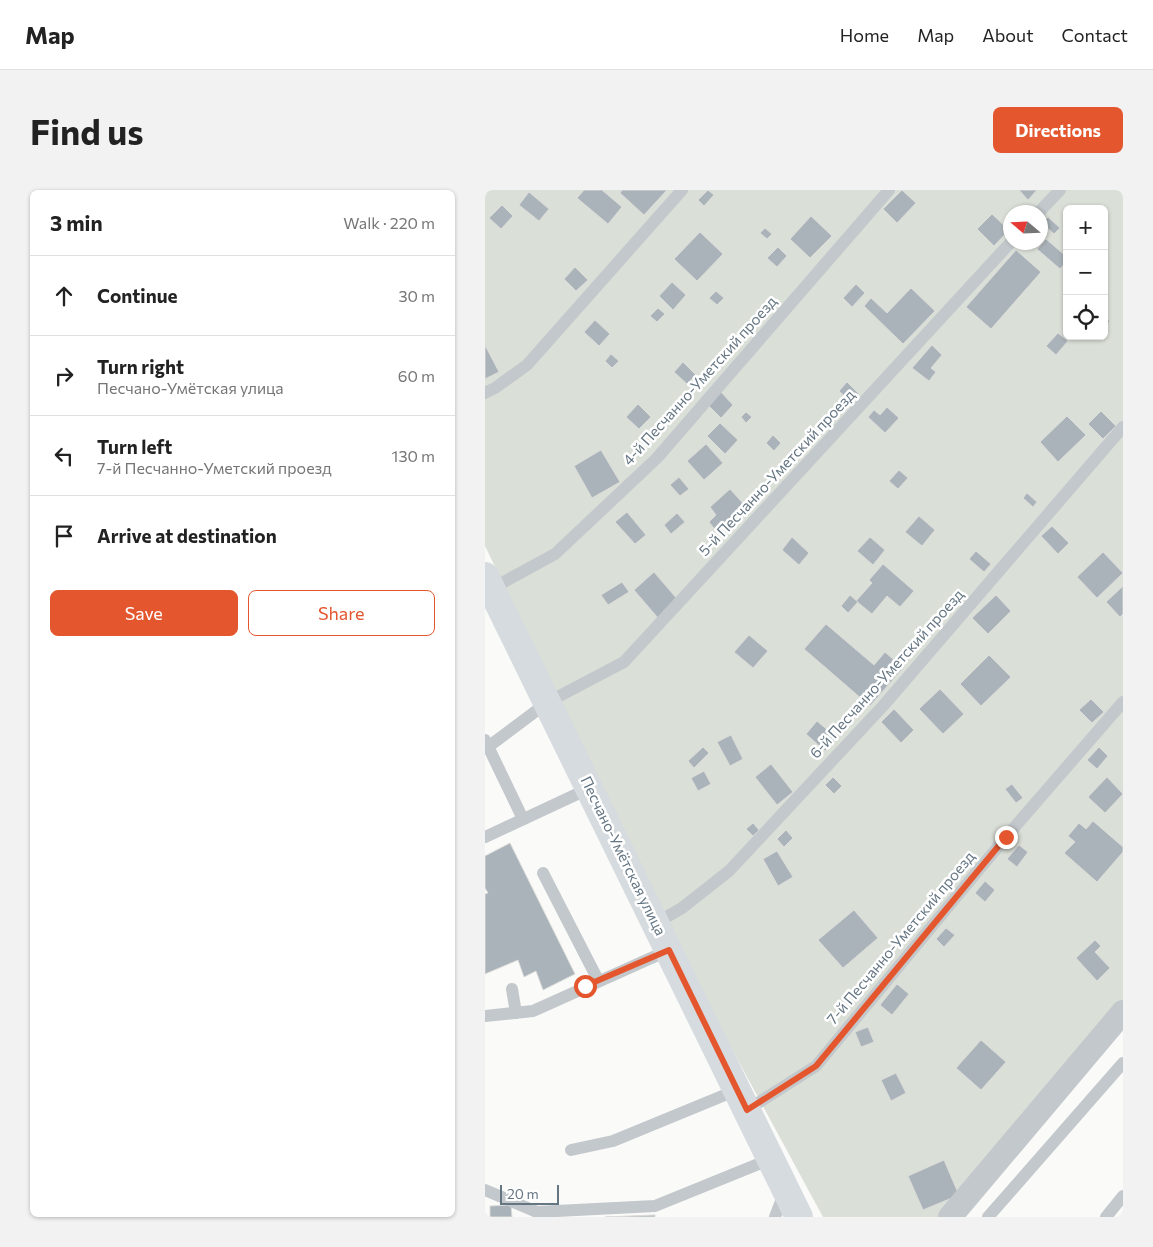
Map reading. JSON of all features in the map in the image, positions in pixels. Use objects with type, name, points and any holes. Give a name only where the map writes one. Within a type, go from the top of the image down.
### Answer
[{"type":"main road","name":"Песчано-Умётская улица","points":[[488,582],[799,1217]]},
{"type":"street","points":[[950,1217],[1123,1012]]},
{"type":"lane","points":[[485,393],[527,365],[682,190]]},
{"type":"lane","name":"4-й Песчанно-Уметский проезд","points":[[488,582],[555,554],[657,458],[889,190]]},
{"type":"lane","points":[[1046,205],[1060,190]]},
{"type":"lane","name":"5-й Песчанно-Уметский проезд","points":[[487,744],[548,702],[624,662],[1004,250]]},
{"type":"lane","name":"6-й Песчанно-Уметский проезд","points":[[656,923],[682,908],[736,864],[883,706],[1123,427]]},
{"type":"lane","name":"7-й Песчанно-Уметский проезд","points":[[571,1150],[613,1141],[742,1100],[816,1066],[1006,837],[1123,702]]},
{"type":"lane","points":[[487,744],[523,819]]},
{"type":"lane","points":[[487,832],[523,819],[590,788]]},
{"type":"lane","points":[[543,873],[598,980]]},
{"type":"lane","points":[[485,1016],[533,1011],[598,980],[669,950]]},
{"type":"lane","points":[[512,989],[516,1012]]},
{"type":"lane","points":[[988,1217],[1123,1063]]},
{"type":"lane","points":[[485,1190],[537,1212],[655,1206],[771,1159]]},
{"type":"lane","points":[[775,1217],[785,1189]]},
{"type":"lane","points":[[1107,1217],[1123,1196]]},
{"type":"shaded area","points":[[485,190],[1123,190],[1123,1020],[958,1217],[823,1217],[701,992],[485,546]]},
{"type":"building","points":[[584,190],[602,190],[622,207],[608,224],[577,198]]},
{"type":"building","points":[[622,190],[667,190],[644,215],[620,193]]},
{"type":"building","points":[[708,190],[714,195],[704,206],[698,200]]},
{"type":"building","points":[[902,190],[916,203],[897,223],[883,209]]},
{"type":"building","points":[[1019,190],[1037,190],[1028,200]]},
{"type":"building","points":[[529,192],[549,209],[539,221],[519,205]]},
{"type":"building","points":[[502,205],[513,216],[501,229],[489,218]]},
{"type":"building","points":[[992,214],[1003,224],[1003,236],[994,246],[977,229]]},
{"type":"building","points":[[811,216],[832,236],[810,258],[790,239]]},
{"type":"building","points":[[1048,217],[1060,228],[1054,234],[1048,228]]},
{"type":"building","points":[[765,228],[772,234],[767,239],[760,233]]},
{"type":"building","points":[[700,232],[723,254],[697,281],[674,259]]},
{"type":"building","points":[[1048,241],[1063,254],[1063,266],[1060,269],[1038,250],[1048,250]]},
{"type":"building","points":[[778,247],[787,256],[777,267],[767,258]]},
{"type":"building","points":[[1016,250],[1041,272],[991,329],[966,307]]},
{"type":"building","points":[[575,267],[588,280],[576,291],[564,279]]},
{"type":"building","points":[[672,282],[686,295],[673,310],[659,296]]},
{"type":"building","points":[[856,284],[865,293],[852,307],[843,298]]},
{"type":"building","points":[[911,288],[935,311],[903,344],[864,306],[871,298],[887,313]]},
{"type":"building","points":[[716,291],[724,298],[717,305],[709,298]]},
{"type":"building","points":[[658,308],[665,314],[657,322],[650,316]]},
{"type":"building","points":[[595,320],[610,334],[599,346],[584,332]]},
{"type":"building","points":[[1058,333],[1063,337],[1063,340],[1068,341],[1056,355],[1046,346]]},
{"type":"building","points":[[485,345],[499,372],[485,379]]},
{"type":"building","points":[[932,345],[942,355],[931,368],[936,372],[929,381],[912,368]]},
{"type":"building","points":[[611,354],[619,361],[612,368],[605,361]]},
{"type":"building","points":[[683,362],[696,375],[687,384],[674,372]]},
{"type":"building","points":[[847,382],[859,394],[851,402],[839,391]]},
{"type":"building","points":[[721,392],[733,405],[721,418],[708,405]]},
{"type":"building","points":[[638,404],[651,417],[639,429],[626,417]]},
{"type":"building","points":[[887,407],[899,418],[885,433],[868,417],[874,410],[880,415]]},
{"type":"building","points":[[1101,411],[1116,426],[1103,439],[1088,424]]},
{"type":"building","points":[[746,412],[752,417],[746,423],[741,417]]},
{"type":"building","points":[[1067,416],[1086,435],[1058,462],[1040,442]]},
{"type":"building","points":[[720,423],[738,440],[725,454],[707,436]]},
{"type":"building","points":[[773,435],[781,443],[774,451],[766,443]]},
{"type":"building","points":[[706,444],[723,463],[704,480],[687,461]]},
{"type":"building","points":[[601,450],[620,482],[592,498],[574,466]]},
{"type":"building","points":[[899,470],[908,478],[898,489],[889,481]]},
{"type":"building","points":[[679,477],[689,489],[680,496],[670,485]]},
{"type":"building","points":[[730,489],[749,510],[728,529],[725,525],[717,532],[709,522],[716,515],[710,507]]},
{"type":"building","points":[[1027,493],[1037,502],[1033,507],[1023,498]]},
{"type":"building","points":[[627,512],[646,535],[635,544],[615,522]]},
{"type":"building","points":[[677,513],[685,522],[671,534],[664,525]]},
{"type":"building","points":[[919,516],[935,530],[922,546],[905,532]]},
{"type":"building","points":[[1052,526],[1069,543],[1058,554],[1041,536]]},
{"type":"building","points":[[792,537],[809,553],[799,565],[782,550]]},
{"type":"building","points":[[870,537],[885,550],[873,565],[857,551]]},
{"type":"building","points":[[976,551],[991,564],[984,572],[969,559]]},
{"type":"building","points":[[1103,552],[1123,573],[1097,598],[1077,577]]},
{"type":"building","points":[[883,564],[914,591],[900,607],[887,596],[872,614],[856,601],[872,583],[869,580]]},
{"type":"building","points":[[654,572],[678,600],[658,618],[634,590]]},
{"type":"building","points":[[622,582],[629,592],[608,605],[601,595]]},
{"type":"building","points":[[1123,586],[1123,614],[1120,617],[1106,602]]},
{"type":"building","points":[[850,595],[858,602],[848,613],[841,606]]},
{"type":"building","points":[[996,595],[1011,611],[988,634],[972,618]]},
{"type":"building","points":[[826,624],[874,665],[885,652],[903,668],[870,706],[804,649]]},
{"type":"building","points":[[749,635],[768,651],[753,668],[734,652]]},
{"type":"building","points":[[989,655],[1011,677],[981,706],[960,684]]},
{"type":"building","points":[[940,689],[964,714],[943,734],[919,709]]},
{"type":"building","points":[[1091,699],[1104,712],[1092,723],[1079,710]]},
{"type":"building","points":[[894,709],[914,730],[901,743],[881,722]]},
{"type":"building","points":[[817,721],[837,738],[825,751],[806,734]]},
{"type":"building","points":[[731,735],[743,759],[730,766],[717,742]]},
{"type":"building","points":[[703,747],[709,753],[694,768],[688,761]]},
{"type":"building","points":[[1099,747],[1108,756],[1097,769],[1087,760]]},
{"type":"building","points":[[771,764],[793,792],[777,805],[755,777]]},
{"type":"building","points":[[704,771],[711,784],[698,791],[691,778]]},
{"type":"building","points":[[833,777],[842,786],[834,794],[825,785]]},
{"type":"building","points":[[1107,777],[1123,794],[1105,813],[1088,797]]},
{"type":"building","points":[[1012,784],[1023,798],[1016,803],[1005,789]]},
{"type":"building","points":[[1093,821],[1123,847],[1123,852],[1097,882],[1064,853],[1075,842],[1068,836],[1079,823],[1086,829]]},
{"type":"building","points":[[753,823],[759,830],[753,836],[746,829]]},
{"type":"building","points":[[786,830],[793,838],[784,847],[777,839]]},
{"type":"building","points":[[510,843],[575,974],[543,990],[536,971],[524,977],[518,960],[485,974],[485,894],[488,893],[485,888],[485,856]]},
{"type":"building","points":[[1019,845],[1028,852],[1017,867],[1007,859]]},
{"type":"building","points":[[777,851],[793,877],[778,886],[763,859]]},
{"type":"building","points":[[985,881],[995,890],[985,902],[975,893]]},
{"type":"building","points":[[854,910],[878,938],[843,968],[818,940]]},
{"type":"building","points":[[946,928],[955,935],[944,947],[936,939]]},
{"type":"building","points":[[1095,940],[1101,946],[1095,952],[1110,968],[1097,981],[1076,958]]},
{"type":"building","points":[[897,984],[909,994],[892,1015],[880,1005]]},
{"type":"building","points":[[868,1027],[874,1042],[861,1047],[855,1032]]},
{"type":"building","points":[[981,1040],[1006,1062],[981,1090],[956,1068]]},
{"type":"building","points":[[896,1073],[906,1093],[891,1101],[881,1080]]},
{"type":"building","points":[[944,1160],[959,1195],[923,1210],[908,1176]]},
{"type":"building","points":[[511,1205],[512,1217],[490,1217],[490,1206]]},
{"type":"building","points":[[655,1215],[655,1217],[605,1217]]},
{"type":"route","points":[[585,986],[669,950],[747,1110],[816,1066],[1006,837]]}]
